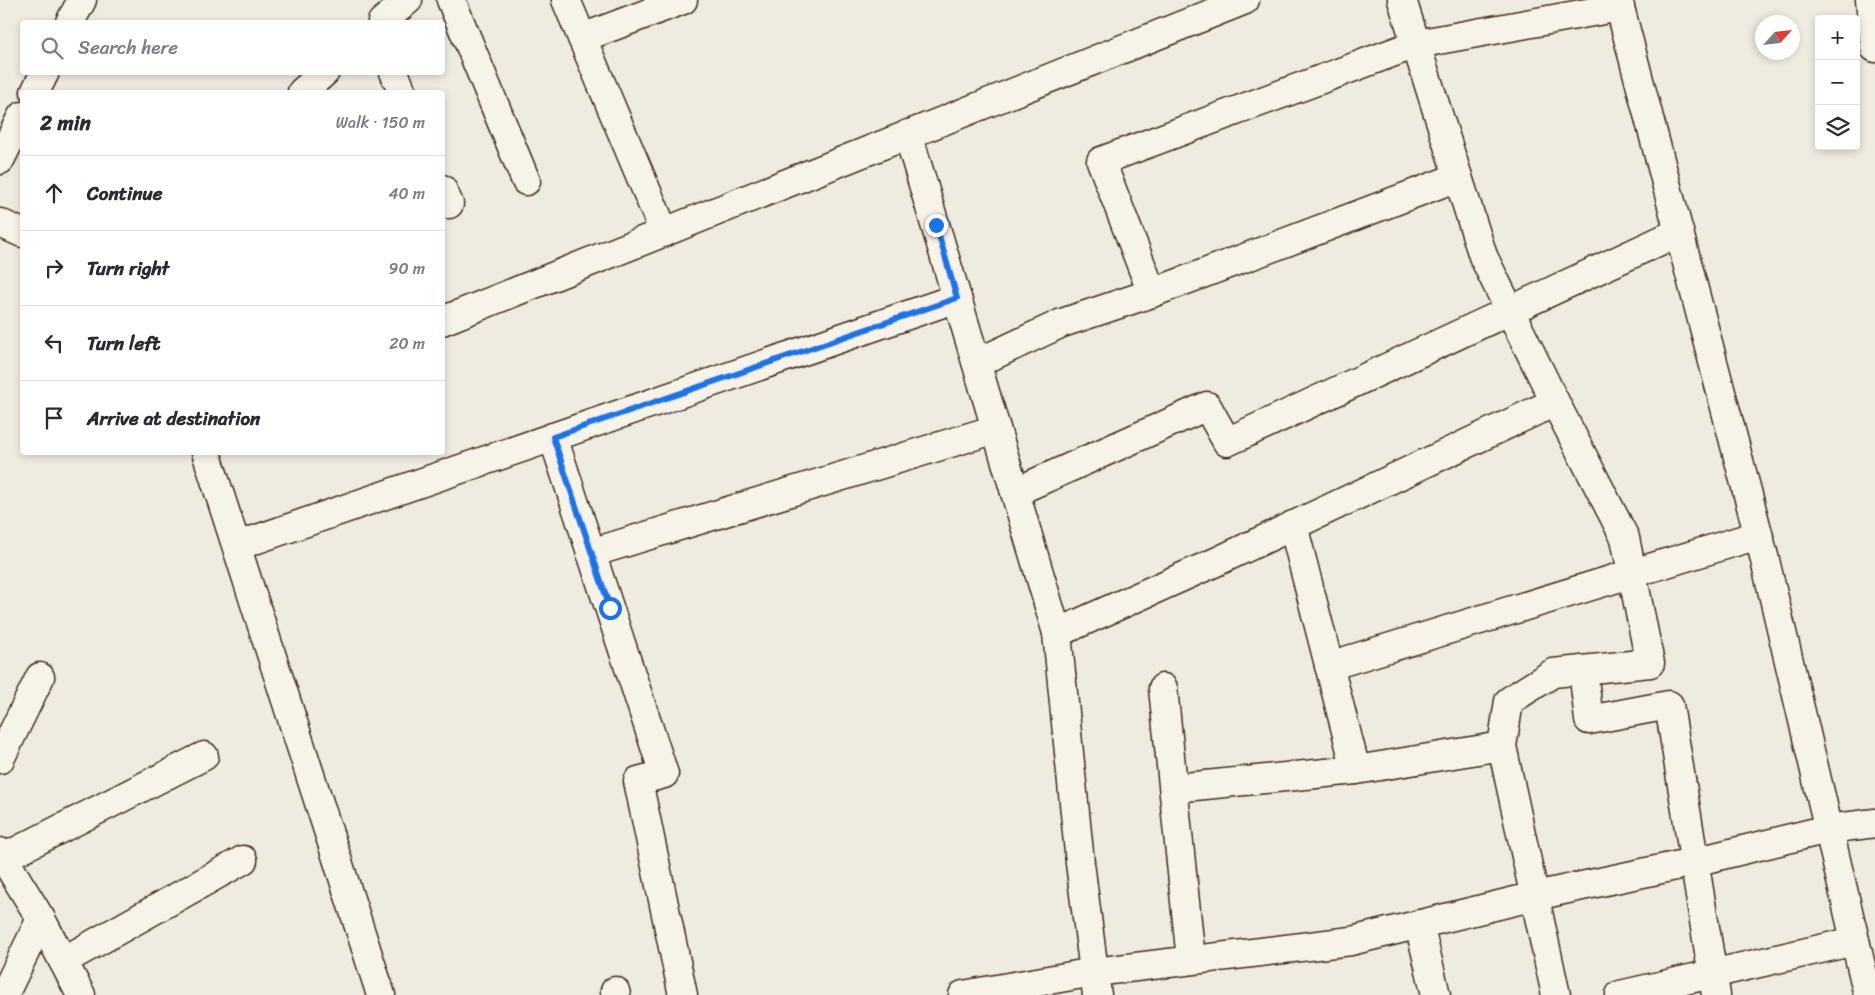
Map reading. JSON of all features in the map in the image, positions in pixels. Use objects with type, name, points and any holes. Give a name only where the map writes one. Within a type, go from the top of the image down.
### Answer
[{"type":"street","points":[[71,20],[82,0]]},
{"type":"street","points":[[384,20],[408,0]]},
{"type":"street","points":[[451,0],[526,181]]},
{"type":"street","points":[[566,0],[664,232]]},
{"type":"street","points":[[582,38],[683,0]]},
{"type":"street","points":[[445,321],[1245,0]]},
{"type":"street","points":[[1402,0],[1483,256],[1625,538],[1650,664],[1554,673],[1509,701],[1502,746],[1556,995]]},
{"type":"street","points":[[1870,0],[1875,48]]},
{"type":"street","points":[[1152,293],[1101,161],[1416,44],[1619,3],[1758,535],[1868,995]]},
{"type":"street","points":[[36,90],[44,75]]},
{"type":"street","points":[[304,90],[322,75]]},
{"type":"street","points":[[395,75],[401,90]]},
{"type":"street","points":[[0,160],[20,120]]},
{"type":"street","points":[[908,134],[1057,632],[1080,863],[1095,983]]},
{"type":"street","points":[[977,362],[1062,323],[1152,293],[1458,177]]},
{"type":"street","points":[[0,223],[20,232]]},
{"type":"street","points":[[1015,492],[1207,406],[1227,442],[1679,232]]},
{"type":"street","points":[[237,546],[957,298]]},
{"type":"street","points":[[1057,632],[1218,561],[1555,402]]},
{"type":"street","points":[[591,553],[996,429]]},
{"type":"street","points":[[553,437],[664,774],[638,781],[683,995]]},
{"type":"street","points":[[207,455],[381,995]]},
{"type":"street","points":[[1293,525],[1356,770]]},
{"type":"street","points":[[1329,666],[1758,535]]},
{"type":"street","points":[[1582,670],[1589,720],[1669,705],[1714,985]]},
{"type":"street","points":[[0,759],[40,677]]},
{"type":"street","points":[[1163,688],[1175,788],[1191,960]]},
{"type":"street","points":[[1175,788],[1356,770],[1502,746]]},
{"type":"street","points":[[80,995],[40,919],[2,855],[204,756]]},
{"type":"street","points":[[963,995],[1095,983],[1191,960],[1351,941],[1535,896],[1694,862],[1828,829],[1875,824]]},
{"type":"street","points":[[63,961],[243,860]]},
{"type":"street","points":[[4,995],[40,919]]},
{"type":"street","points":[[1419,924],[1436,995]]},
{"type":"street","points":[[1620,995],[1714,985],[1855,942]]},
{"type":"route","points":[[610,608],[553,437],[957,298],[936,225]]}]
